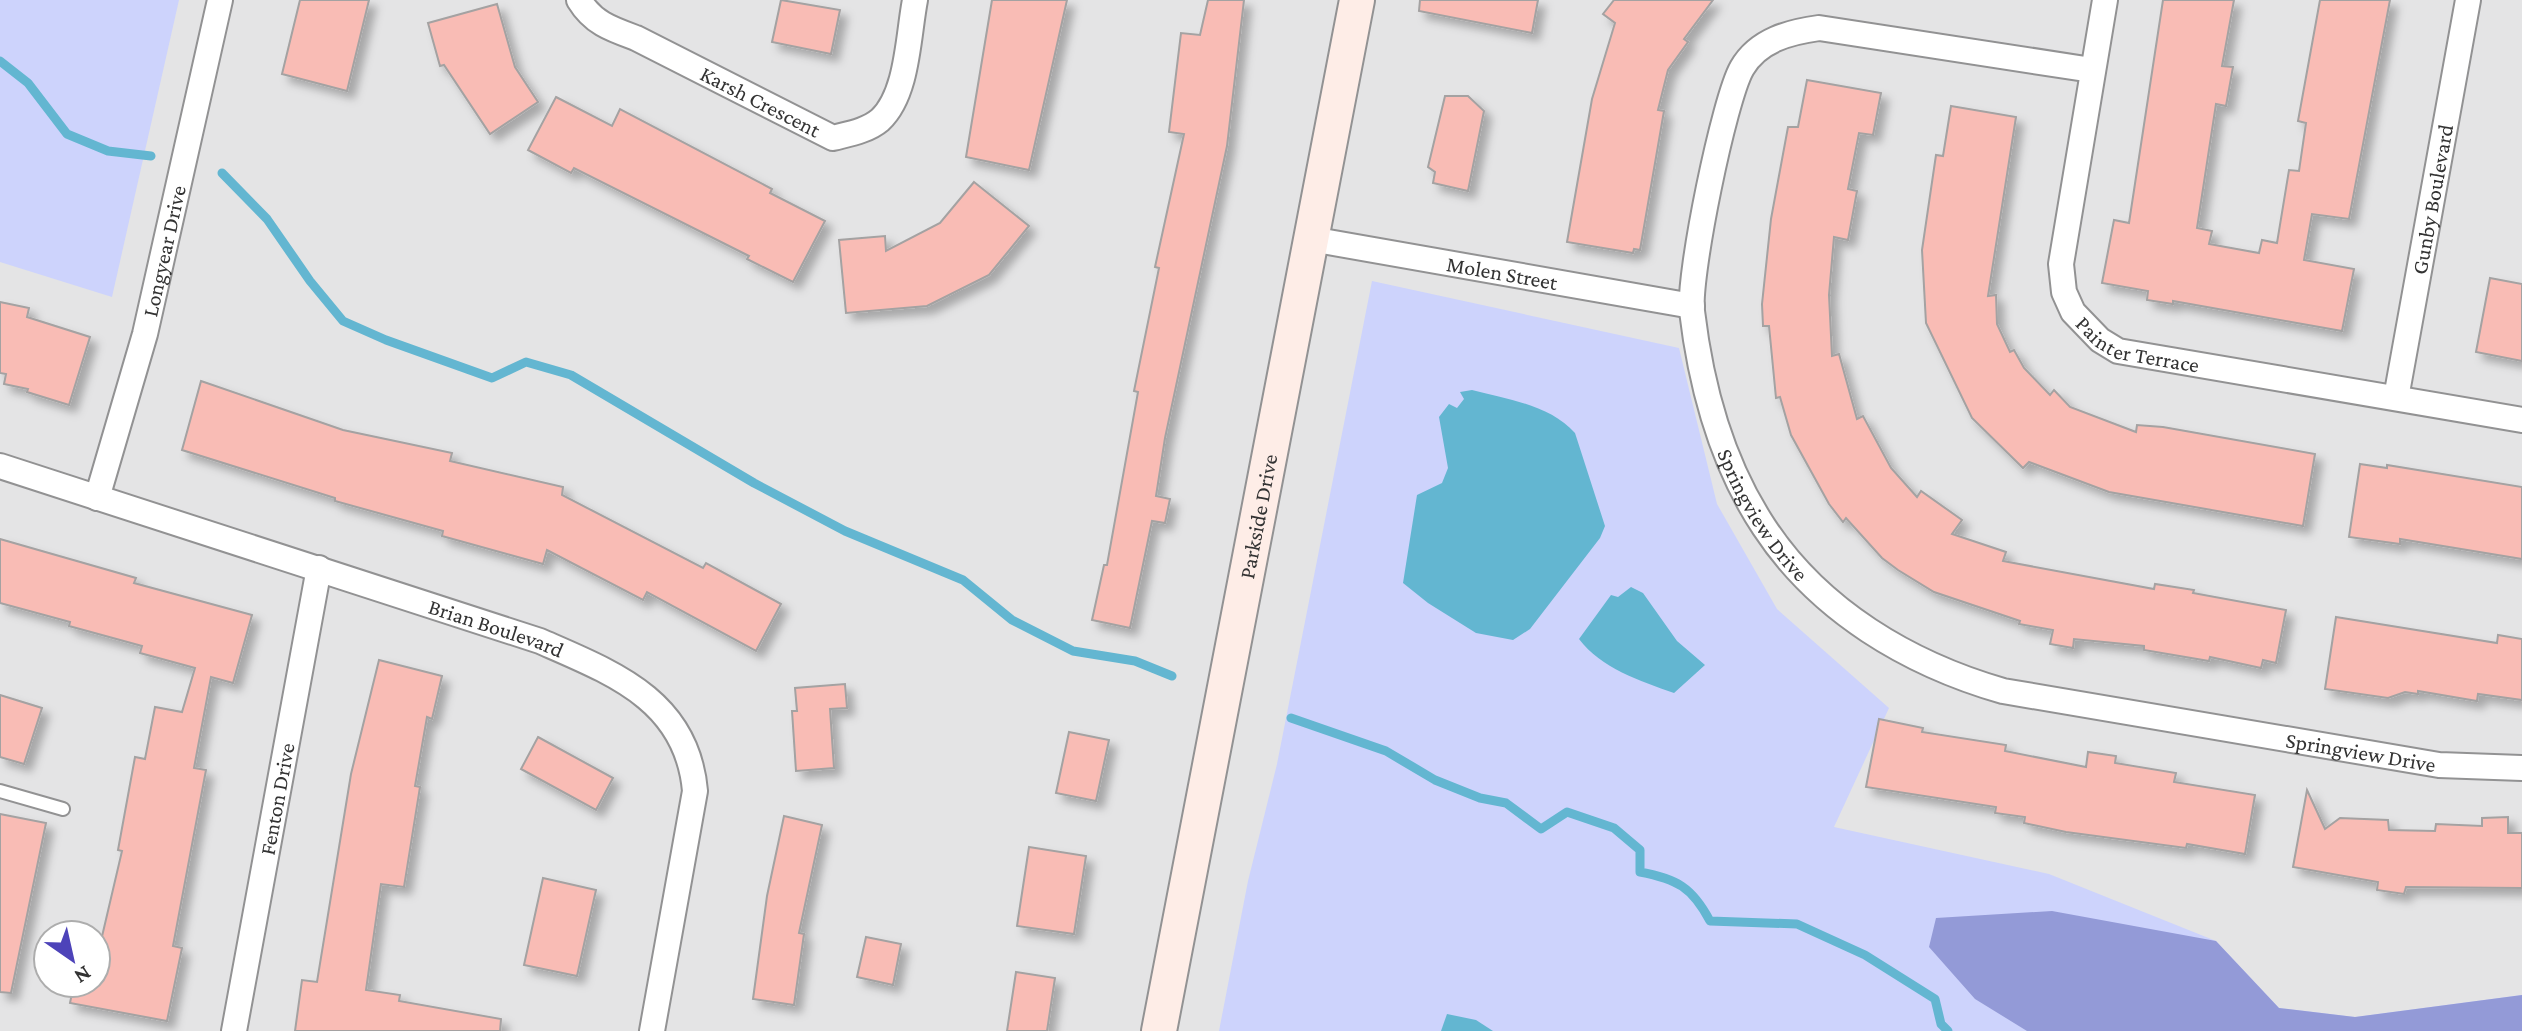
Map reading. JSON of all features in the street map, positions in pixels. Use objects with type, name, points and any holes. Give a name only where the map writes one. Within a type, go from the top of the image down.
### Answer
[{"type":"main road","name":"Parkside Drive","points":[[1159,1031],[1357,0]]},
{"type":"street","name":"Longyear Drive","points":[[97,498],[164,255],[220,0]]},
{"type":"street","name":"Karsh Crescent","points":[[579,0],[589,16],[607,28],[636,38],[833,138],[858,132],[880,120],[897,94],[915,0]]},
{"type":"street","name":"Painter Terrace","points":[[2105,0],[2061,264],[2064,292],[2085,326],[2118,351],[2522,420]]},
{"type":"street","name":"Gunby Boulevard","points":[[2396,398],[2468,0]]},
{"type":"street","name":"Springview Drive","points":[[2092,70],[1819,28],[1790,32],[1764,45],[1742,67],[1721,131],[1692,306],[1709,404],[1723,448],[1764,527],[1806,579],[1873,635],[1903,653],[2003,691],[2439,765],[2522,768]]},
{"type":"street","name":"Molen Street","points":[[1311,239],[1692,306]]},
{"type":"street","name":"Brian Boulevard","points":[[0,466],[319,568],[569,654],[636,689],[671,721],[690,756],[695,791],[652,1031]]},
{"type":"street","name":"Fenton Drive","points":[[234,1031],[319,568]]},
{"type":"lane","points":[[0,791],[63,809]]},
{"type":"shaded area","points":[[0,0],[179,0],[112,297],[0,262]]},
{"type":"shaded area","points":[[1372,281],[1679,348],[1717,504],[1777,609],[1889,708],[1834,827],[2049,874],[2216,941],[2279,1008],[2355,1017],[2522,995],[2522,1031],[1219,1031],[1248,881],[1277,764]]},
{"type":"shaded area","points":[[1472,390],[1541,409],[1565,423],[1575,433],[1605,526],[1600,538],[1530,629],[1513,640],[1476,633],[1403,583],[1417,495],[1442,483],[1448,468],[1439,417],[1449,404],[1457,408],[1464,399],[1460,392]]},
{"type":"shaded area","points":[[1631,587],[1643,593],[1677,641],[1705,665],[1674,693],[1610,666],[1579,639],[1611,595],[1618,597]]},
{"type":"shaded area","points":[[2052,911],[2216,941],[2279,1008],[2355,1017],[2522,995],[2522,1031],[2027,1031],[1975,999],[1929,947],[1936,918]]},
{"type":"shaded area","points":[[1447,1014],[1476,1020],[1493,1031],[1441,1031]]},
{"type":"building","points":[[300,0],[369,0],[347,91],[282,74]]},
{"type":"building","points":[[781,0],[840,10],[831,54],[772,42]]},
{"type":"building","points":[[992,0],[1067,0],[1029,170],[966,157]]},
{"type":"building","points":[[1208,0],[1244,0],[1227,146],[1165,438],[1156,496],[1170,499],[1165,523],[1152,521],[1130,628],[1092,620],[1104,565],[1107,565],[1138,392],[1134,391],[1159,268],[1155,267],[1184,134],[1169,132],[1181,33],[1200,35]]},
{"type":"building","points":[[1420,0],[1538,0],[1532,33],[1419,11]]},
{"type":"building","points":[[1614,0],[1713,0],[1684,39],[1688,42],[1668,70],[1658,110],[1664,111],[1640,250],[1634,249],[1633,253],[1567,242],[1592,99],[1615,23],[1603,14]]},
{"type":"building","points":[[2163,0],[2234,0],[2222,66],[2233,67],[2226,106],[2216,104],[2197,228],[2212,231],[2209,244],[2259,253],[2262,240],[2277,243],[2289,170],[2299,171],[2306,123],[2298,121],[2320,0],[2390,0],[2349,219],[2312,214],[2304,260],[2354,269],[2342,331],[2173,301],[2173,304],[2147,300],[2148,291],[2102,283],[2114,220],[2129,223]]},
{"type":"building","points":[[497,4],[515,67],[538,102],[490,134],[444,65],[440,66],[428,23]]},
{"type":"building","points":[[1807,80],[1881,93],[1873,135],[1859,133],[1848,189],[1857,191],[1848,240],[1834,237],[1829,295],[1832,356],[1839,354],[1857,419],[1863,416],[1891,468],[1917,497],[1921,491],[1962,520],[1952,534],[2006,552],[2003,561],[2154,589],[2155,584],[2194,590],[2193,593],[2286,610],[2276,663],[2263,660],[2261,668],[2210,657],[2209,661],[2144,650],[2144,646],[2074,639],[2073,648],[2050,644],[2053,630],[2019,624],[2020,621],[1934,592],[1882,558],[1846,518],[1843,522],[1829,504],[1791,435],[1780,397],[1776,398],[1769,326],[1763,326],[1762,304],[1771,219],[1788,127],[1798,127]]},
{"type":"building","points":[[1445,96],[1468,96],[1484,111],[1468,191],[1433,183],[1435,172],[1428,167]]},
{"type":"building","points":[[556,97],[612,126],[620,109],[772,189],[770,193],[825,221],[793,282],[747,259],[749,256],[574,168],[571,173],[528,150]]},
{"type":"building","points":[[1951,106],[2016,117],[1988,296],[1996,295],[1997,324],[2010,352],[2014,350],[2024,368],[2050,395],[2054,390],[2070,407],[2136,432],[2137,425],[2163,427],[2315,454],[2303,526],[2109,492],[2029,462],[2023,468],[1972,418],[1926,323],[1922,250],[1936,155],[1943,156]]},
{"type":"building","points":[[974,182],[1029,226],[989,275],[927,306],[846,313],[839,240],[885,236],[886,251],[940,223]]},
{"type":"building","points":[[2490,278],[2522,284],[2522,361],[2476,352]]},
{"type":"building","points":[[0,302],[29,308],[27,317],[90,337],[69,405],[27,392],[28,389],[4,384],[6,374],[0,373]]},
{"type":"building","points":[[201,381],[343,430],[452,453],[450,461],[563,487],[562,495],[703,568],[706,563],[781,604],[756,651],[647,592],[643,600],[547,550],[543,564],[442,536],[443,531],[335,501],[335,498],[182,450]]},
{"type":"building","points":[[2360,464],[2387,468],[2387,465],[2522,487],[2522,559],[2400,539],[2400,544],[2349,537]]},
{"type":"building","points":[[0,539],[136,578],[134,583],[252,615],[233,683],[211,677],[194,768],[206,770],[173,946],[182,948],[167,1021],[70,1003],[71,999],[112,999],[112,919],[106,919],[122,851],[118,850],[135,757],[145,759],[155,707],[182,712],[195,668],[140,653],[142,646],[69,626],[70,622],[0,603]]},
{"type":"building","points":[[2336,617],[2497,643],[2498,635],[2522,639],[2522,700],[2478,694],[2477,701],[2418,691],[2418,694],[2405,692],[2388,698],[2325,689]]},
{"type":"building","points":[[379,660],[442,676],[432,719],[427,717],[415,786],[420,787],[404,887],[381,884],[366,990],[400,995],[399,1001],[501,1019],[500,1031],[295,1031],[302,980],[317,982],[351,774]]},
{"type":"building","points":[[845,684],[847,708],[830,709],[834,768],[796,771],[792,711],[797,711],[795,688]]},
{"type":"building","points":[[0,695],[42,708],[24,764],[0,757]]},
{"type":"building","points":[[1879,719],[1923,728],[1922,732],[2006,745],[2005,751],[2086,767],[2088,752],[2116,756],[2115,763],[2176,773],[2174,782],[2255,795],[2245,854],[2187,844],[2186,848],[2066,832],[2024,823],[2025,817],[1995,813],[1996,807],[1866,787]]},
{"type":"building","points":[[1069,732],[1109,740],[1096,801],[1056,793]]},
{"type":"building","points":[[538,737],[613,778],[596,810],[521,769]]},
{"type":"building","points":[[2307,790],[2325,829],[2340,818],[2388,820],[2389,830],[2435,831],[2436,824],[2482,826],[2482,818],[2508,817],[2508,833],[2522,833],[2522,888],[2406,887],[2404,894],[2377,890],[2378,882],[2293,867]]},
{"type":"building","points":[[0,814],[46,823],[11,993],[0,992]]},
{"type":"building","points":[[784,816],[822,825],[799,933],[804,934],[794,1005],[753,999],[767,896]]},
{"type":"building","points":[[1029,847],[1086,856],[1074,934],[1017,926]]},
{"type":"building","points":[[543,878],[596,890],[577,976],[524,965]]},
{"type":"building","points":[[866,937],[901,944],[893,985],[857,977]]},
{"type":"building","points":[[1016,972],[1055,978],[1047,1031],[1007,1031]]},
{"type":"waterway","points":[[0,61],[28,83],[67,134],[108,151],[151,156]]},
{"type":"waterway","points":[[222,173],[267,219],[310,281],[343,321],[492,378],[526,362],[571,375],[754,483],[845,531],[963,580],[1012,620],[1073,651],[1135,661],[1172,676]]},
{"type":"waterway","points":[[1291,718],[1386,751],[1435,780],[1480,798],[1506,803],[1541,829],[1567,812],[1614,828],[1640,850],[1640,872],[1682,886],[1697,900],[1710,921],[1797,924],[1865,955],[1935,999],[1941,1024],[1948,1031]]}]
